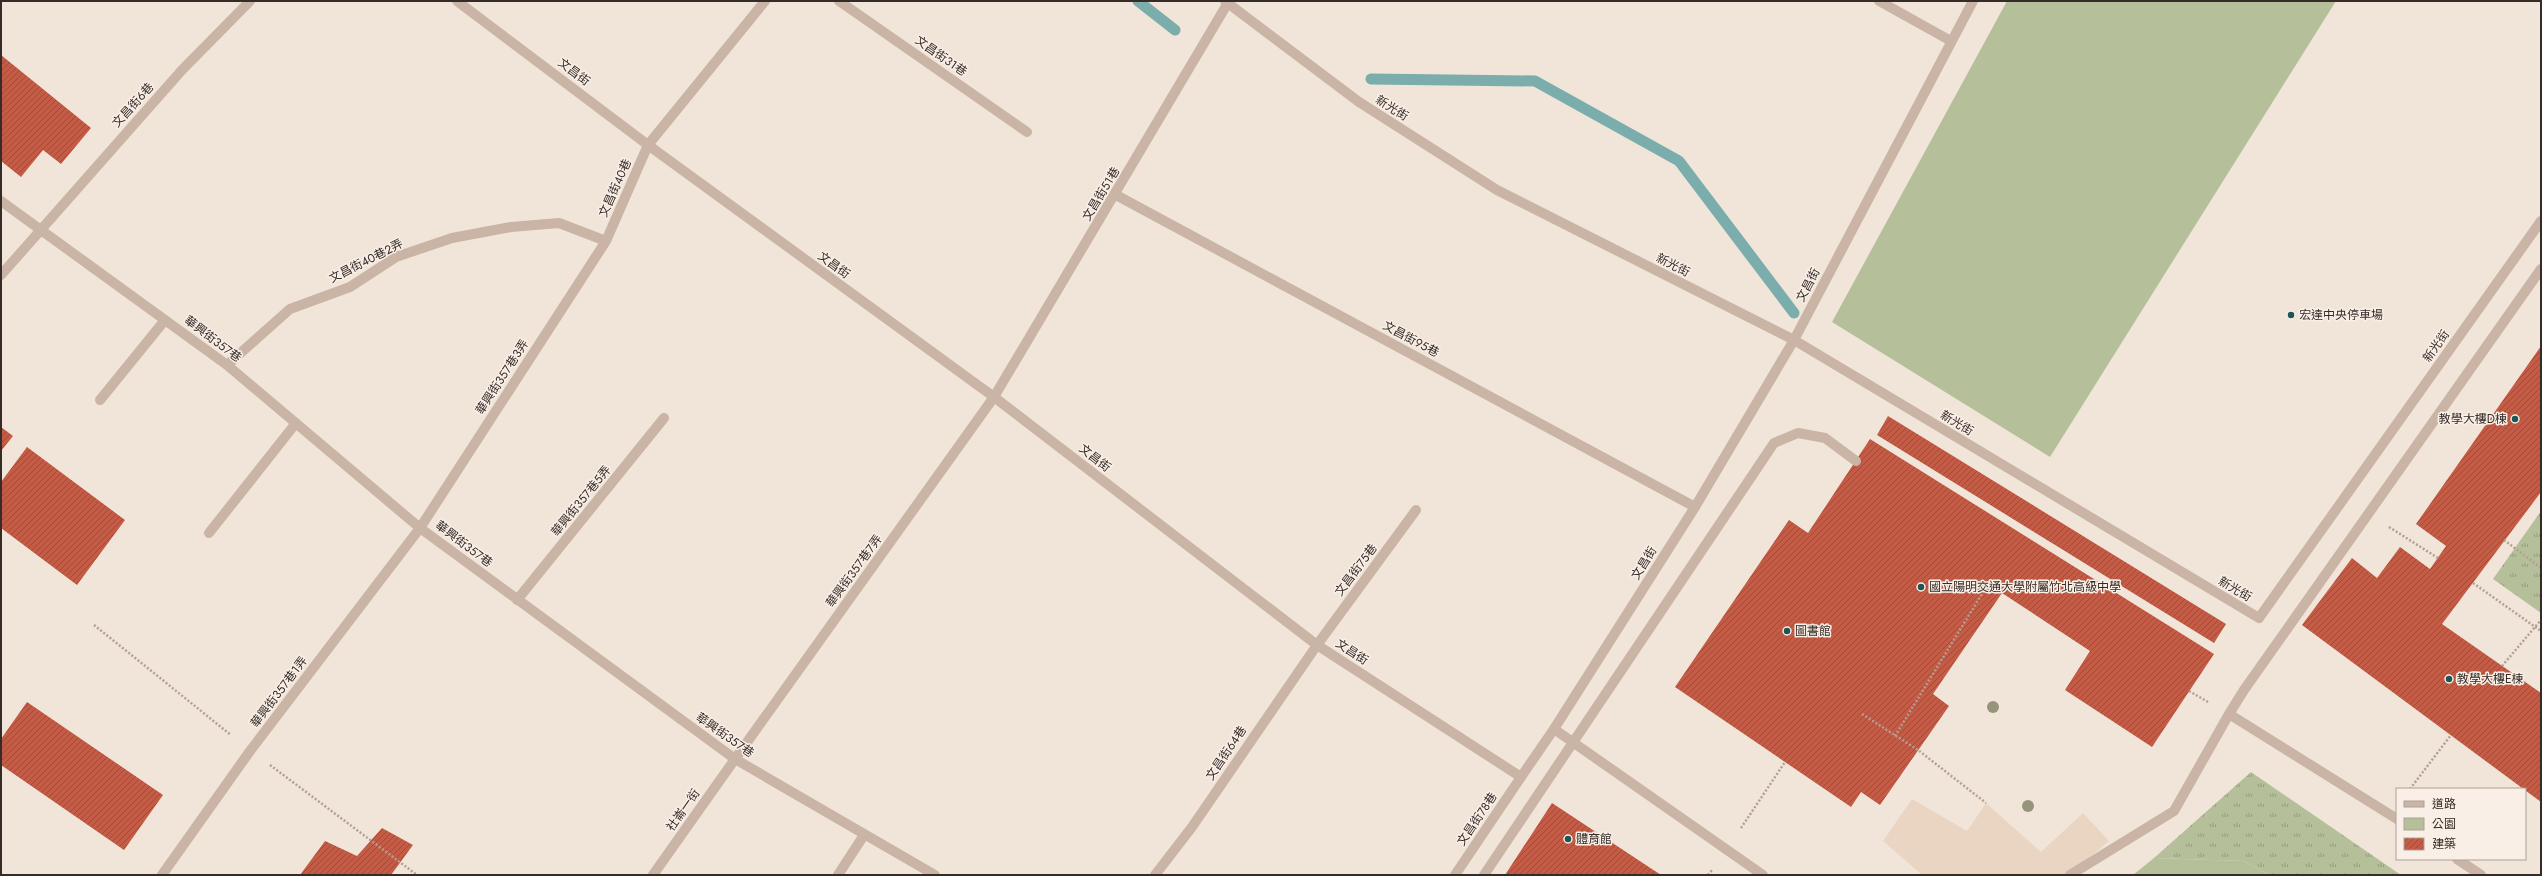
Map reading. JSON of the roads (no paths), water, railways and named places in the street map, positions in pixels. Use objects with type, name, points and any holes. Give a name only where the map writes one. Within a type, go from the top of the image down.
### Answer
[{"type":"street","name":"文昌街6巷","points":[[1,275],[182,70],[250,1]]},
{"type":"street","name":"文昌街","points":[[457,1],[648,145],[994,397],[1316,645],[1521,777],[1554,729],[1695,507],[1794,340],[1950,41],[1973,1]]},
{"type":"street","points":[[648,145],[765,1]]},
{"type":"street","name":"文昌街31巷","points":[[839,1],[1027,132]]},
{"type":"street","points":[[1879,1],[1950,41]]},
{"type":"street","name":"文昌街51巷","points":[[994,397],[1116,195],[1227,2]]},
{"type":"street","name":"新光街","points":[[1227,2],[1359,102],[1497,190],[1794,340],[2259,618],[2541,221]]},
{"type":"street","name":"文昌街40巷","points":[[606,241],[648,145]]},
{"type":"street","name":"文昌街95巷","points":[[1116,195],[1695,507]]},
{"type":"street","name":"華興街357巷","points":[[1,201],[227,365],[420,528],[734,759],[935,875]]},
{"type":"street","name":"文昌街40巷2弄","points":[[227,365],[290,309],[350,286],[396,257],[452,238],[511,227],[560,223],[606,241]]},
{"type":"street","name":"華興街357巷3弄","points":[[420,528],[606,241]]},
{"type":"street","points":[[2070,875],[2174,811],[2244,690],[2541,269]]},
{"type":"street","points":[[100,400],[165,320]]},
{"type":"street","name":"華興街357巷7弄","points":[[734,759],[994,397]]},
{"type":"street","name":"華興街357巷5弄","points":[[517,600],[664,418]]},
{"type":"street","points":[[209,533],[296,423]]},
{"type":"street","points":[[1484,875],[1574,743],[1774,442],[1798,432],[1825,438],[1856,461]]},
{"type":"street","name":"文昌街75巷","points":[[1316,645],[1416,510]]},
{"type":"street","name":"華興街357巷1弄","points":[[162,875],[250,751],[420,528]]},
{"type":"street","name":"文昌街64巷","points":[[1156,875],[1192,827],[1316,645]]},
{"type":"street","points":[[2229,714],[2396,818]]},
{"type":"street","points":[[1554,729],[1764,875]]},
{"type":"street","name":"社崙一街","points":[[653,875],[734,759]]},
{"type":"street","name":"文昌街78巷","points":[[1455,875],[1521,777]]},
{"type":"street","points":[[838,875],[864,835]]},
{"type":"street","points":[[2458,860],[2481,875]]},
{"type":"waterway","points":[[1138,1],[1175,30]]},
{"type":"waterway","points":[[1371,79],[1535,81],[1679,161],[1794,313]]},
{"type":"place","name":"宏達中央停車場","points":[[2291,315]]},
{"type":"place","name":"教學大樓D棟","points":[[2515,419]]},
{"type":"place","name":"國立陽明交通大學附屬竹北高級中學","points":[[1921,587]]},
{"type":"place","name":"圖書館","points":[[1787,631]]},
{"type":"place","name":"教學大樓E棟","points":[[2449,679]]},
{"type":"place","name":"體育館","points":[[1568,839]]}]
